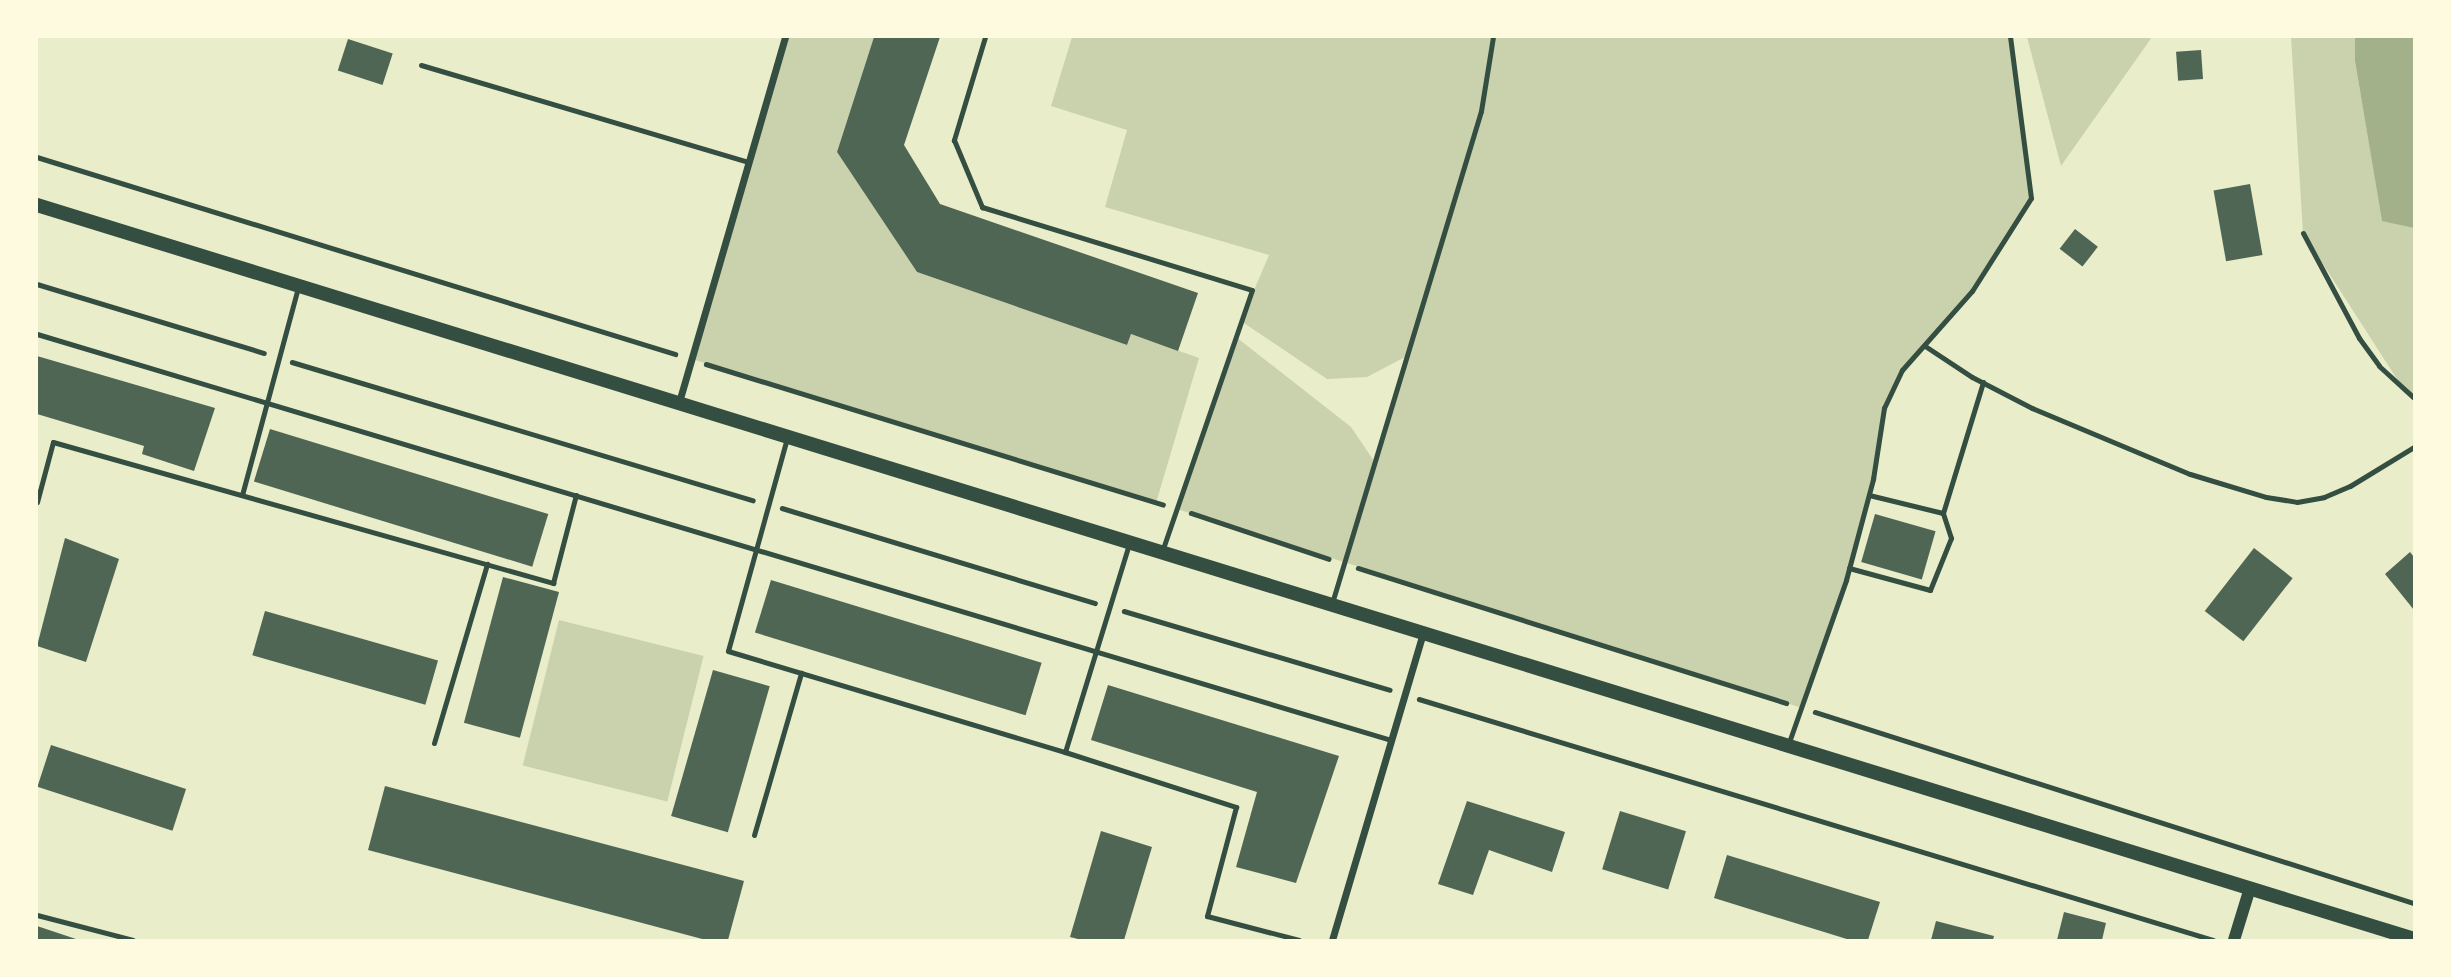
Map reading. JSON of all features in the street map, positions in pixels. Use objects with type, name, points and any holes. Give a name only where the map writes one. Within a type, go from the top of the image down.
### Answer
[{"type":"main road","points":[[37,205],[2414,939]]},
{"type":"street","points":[[679,402],[785,37]]},
{"type":"street","points":[[1332,940],[1423,631]]},
{"type":"street","points":[[2234,940],[2250,888]]},
{"type":"lane","points":[[985,37],[954,140],[982,207],[1252,290],[1162,551]]},
{"type":"lane","points":[[1332,603],[1481,111],[1493,37]]},
{"type":"lane","points":[[1788,745],[1849,568],[1869,495],[1884,408],[1902,370],[1972,291],[2031,198],[2010,37]]},
{"type":"lane","points":[[421,65],[748,162]]},
{"type":"lane","points":[[2303,233],[2359,338],[2379,366],[2414,398]]},
{"type":"lane","points":[[242,495],[299,285]]},
{"type":"lane","points":[[37,334],[1391,740]]},
{"type":"lane","points":[[1925,346],[2032,408],[2190,474],[2266,497],[2297,502],[2324,497],[2350,486],[2414,447]]},
{"type":"lane","points":[[1849,568],[1930,590],[1951,538],[1944,513],[1983,382]]},
{"type":"lane","points":[[788,435],[728,651],[1065,751],[1236,807],[1207,916],[1298,940]]},
{"type":"lane","points":[[37,502],[53,442],[553,583],[576,495]]},
{"type":"lane","points":[[1869,495],[1944,513]]},
{"type":"lane","points":[[1065,751],[1130,541]]},
{"type":"lane","points":[[434,743],[487,564]]},
{"type":"lane","points":[[754,835],[801,673]]},
{"type":"lane","points":[[37,915],[133,940]]},
{"type":"path","points":[[37,157],[1177,509],[2414,903]]},
{"type":"path","points":[[37,284],[756,501]]},
{"type":"path","points":[[769,505],[1405,694],[2213,940]]},
{"type":"shaded area","points":[[785,37],[874,37],[837,152],[917,272],[1127,345],[1131,334],[1199,358],[1156,503],[692,359]]},
{"type":"shaded area","points":[[1072,37],[2010,37],[2031,198],[1972,291],[1902,370],[1884,408],[1873,479],[1849,568],[1802,708],[1177,509],[1236,337],[1351,427],[1374,461],[1405,357],[1367,377],[1327,379],[1241,321],[1269,255],[1105,207],[1127,130],[1051,106]]},
{"type":"shaded area","points":[[2027,37],[2152,37],[2061,166]]},
{"type":"shaded area","points":[[2291,37],[2355,37],[2355,61],[2382,220],[2414,228],[2414,398],[2406,393],[2303,233]]},
{"type":"shaded area","points":[[2355,37],[2414,37],[2414,228],[2382,221],[2355,61]]},
{"type":"shaded area","points":[[559,620],[704,656],[667,802],[523,766]]},
{"type":"building","points":[[874,37],[940,37],[904,145],[940,204],[1198,293],[1178,351],[1131,334],[1127,345],[917,272],[837,152]]},
{"type":"building","points":[[348,39],[393,54],[383,85],[338,70]]},
{"type":"building","points":[[2201,50],[2203,79],[2178,81],[2176,52]]},
{"type":"building","points":[[2250,184],[2263,255],[2226,261],[2214,190]]},
{"type":"building","points":[[2075,229],[2098,247],[2082,267],[2060,249]]},
{"type":"building","points":[[37,356],[215,408],[194,471],[142,454],[144,446],[37,414]]},
{"type":"building","points":[[270,429],[548,514],[532,567],[254,482]]},
{"type":"building","points":[[1875,514],[1936,531],[1922,579],[1861,562]]},
{"type":"building","points":[[65,538],[119,559],[86,662],[37,646]]},
{"type":"building","points":[[2254,548],[2293,578],[2243,641],[2205,611]]},
{"type":"building","points":[[2410,552],[2414,557],[2414,610],[2385,574]]},
{"type":"building","points":[[503,577],[559,592],[520,738],[464,723]]},
{"type":"building","points":[[771,580],[1042,663],[1026,715],[755,633]]},
{"type":"building","points":[[265,611],[438,661],[425,705],[252,655]]},
{"type":"building","points":[[713,670],[770,686],[728,832],[671,816]]},
{"type":"building","points":[[1108,685],[1339,756],[1296,883],[1236,867],[1257,792],[1091,740]]},
{"type":"building","points":[[51,745],[186,789],[172,831],[37,787]]},
{"type":"building","points":[[385,786],[744,881],[728,940],[706,940],[368,850]]},
{"type":"building","points":[[1467,801],[1565,832],[1552,872],[1489,850],[1473,895],[1438,884]]},
{"type":"building","points":[[1620,811],[1686,831],[1668,890],[1602,869]]},
{"type":"building","points":[[1101,831],[1152,847],[1124,940],[1082,940],[1070,937]]},
{"type":"building","points":[[1727,855],[1880,902],[1868,940],[1850,940],[1714,898]]},
{"type":"building","points":[[2064,912],[2106,923],[2102,940],[2057,940]]},
{"type":"building","points":[[1936,921],[1994,936],[1993,940],[1931,940]]},
{"type":"building","points":[[37,926],[79,940],[37,940]]}]
